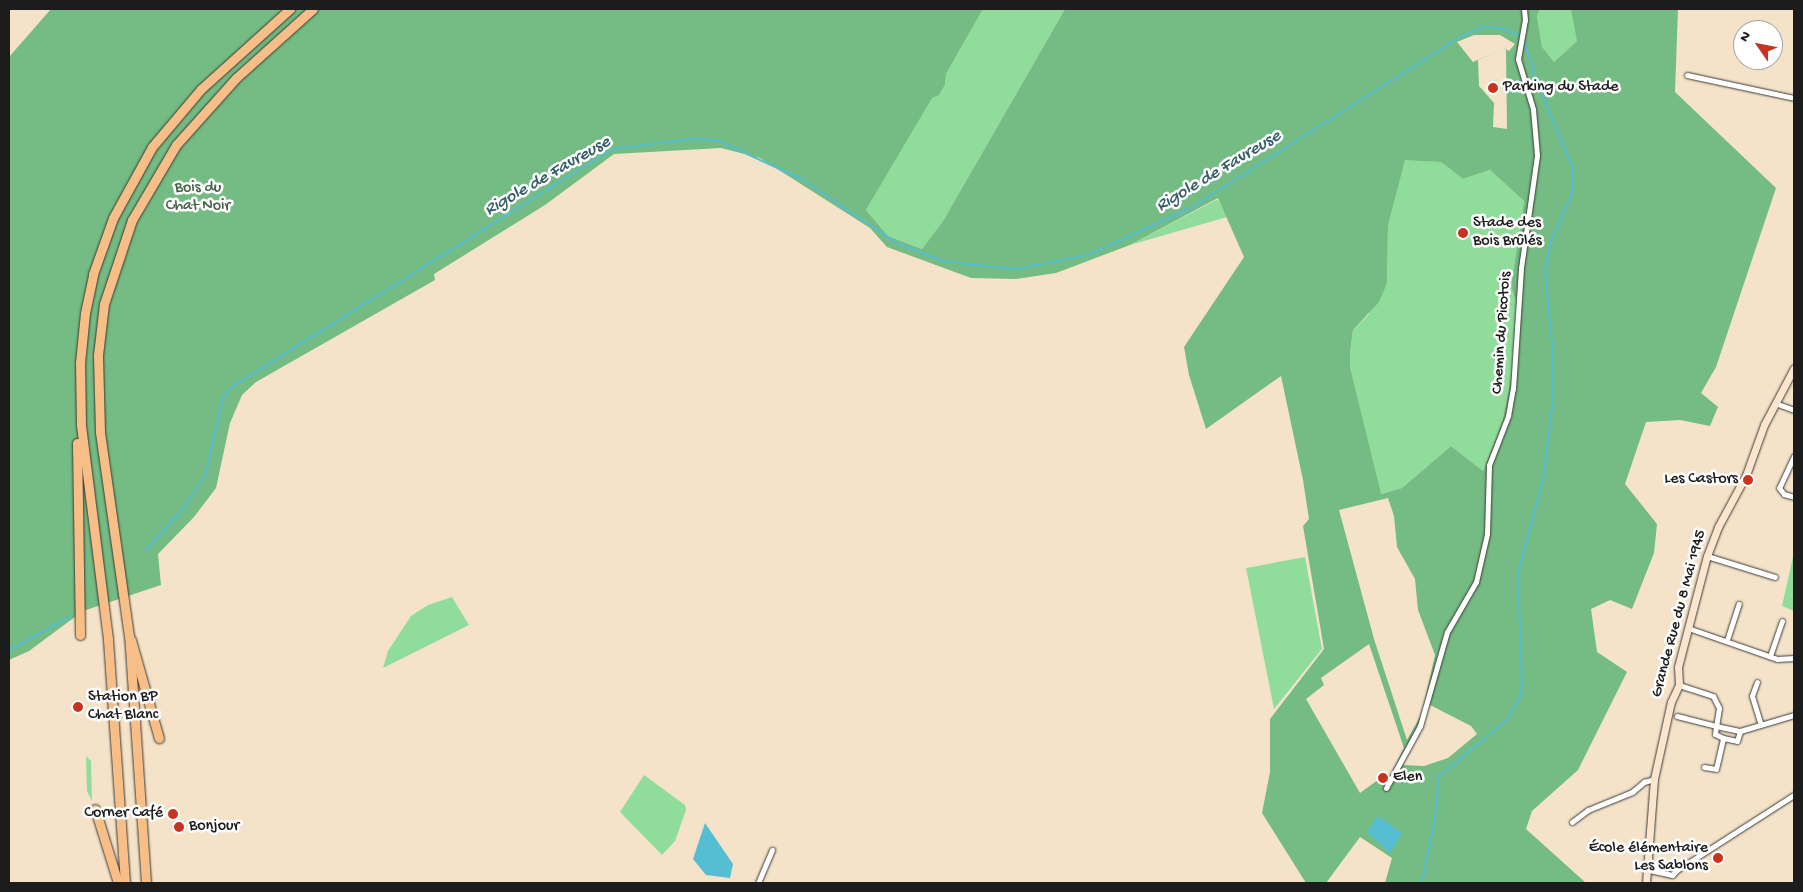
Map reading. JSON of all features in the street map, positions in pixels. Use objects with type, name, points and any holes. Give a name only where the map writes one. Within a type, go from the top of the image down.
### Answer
[{"type":"highway","points":[[125,883],[108,639],[81,426],[80,363],[85,312],[101,249],[126,190],[152,147],[201,89],[290,9]]},
{"type":"highway","points":[[146,883],[128,636],[102,456],[97,394],[100,332],[110,280],[143,197],[176,145],[236,78],[314,9]]},
{"type":"highway","points":[[80,635],[77,441],[81,426]]},
{"type":"highway","points":[[128,636],[136,651],[158,738]]},
{"type":"highway","points":[[95,809],[118,883]]},
{"type":"main road","name":"Grande Rue du 8 Mai 1945","points":[[1646,883],[1649,869],[1654,779],[1671,702],[1679,685],[1678,667],[1707,556],[1718,527],[1746,475],[1775,403],[1794,368]]},
{"type":"street","name":"Chemin du Picotois","points":[[1386,788],[1420,726],[1447,632],[1476,582],[1487,534],[1489,465],[1508,416],[1513,389],[1521,268],[1537,155],[1533,109],[1518,59],[1521,33],[1525,20],[1524,9]]},
{"type":"street","points":[[1687,75],[1794,98]]},
{"type":"street","points":[[1775,403],[1794,410]]},
{"type":"street","points":[[1794,456],[1780,492],[1794,497]]},
{"type":"street","points":[[1707,556],[1775,577]]},
{"type":"street","points":[[1727,640],[1739,604]]},
{"type":"street","points":[[1770,656],[1782,621]]},
{"type":"street","points":[[1688,628],[1770,656],[1787,660],[1794,658]]},
{"type":"street","points":[[1757,682],[1752,696],[1761,725]]},
{"type":"street","points":[[1679,685],[1713,696],[1719,708],[1715,734],[1722,738],[1737,741],[1740,732]]},
{"type":"street","points":[[1677,716],[1740,732],[1794,715]]},
{"type":"street","points":[[1704,767],[1716,769],[1722,738]]},
{"type":"street","points":[[1572,822],[1588,810],[1632,792],[1644,782],[1654,779]]},
{"type":"street","points":[[1649,869],[1672,866],[1677,870],[1794,795]]},
{"type":"street","points":[[758,883],[772,850]]},
{"type":"green space","name":"Bois du Chat Noir","points":[[51,9],[983,9],[946,74],[945,85],[939,95],[932,98],[866,210],[888,236],[922,249],[943,221],[1065,9],[1540,9],[1537,16],[1542,47],[1554,62],[1577,41],[1571,9],[1678,9],[1675,92],[1776,188],[1716,367],[1701,393],[1718,407],[1710,426],[1680,420],[1646,422],[1625,484],[1657,524],[1654,553],[1632,609],[1610,600],[1591,609],[1597,652],[1627,672],[1578,770],[1532,811],[1526,829],[1586,883],[1385,883],[1392,858],[1360,837],[1326,883],[1306,883],[1262,813],[1270,772],[1270,719],[1324,649],[1303,526],[1309,519],[1303,480],[1281,376],[1206,429],[1189,375],[1184,347],[1244,257],[1218,198],[1130,245],[1056,273],[1016,279],[971,278],[887,247],[870,228],[760,158],[721,148],[614,154],[545,205],[434,274],[435,280],[256,382],[242,395],[230,423],[216,488],[194,517],[158,554],[161,585],[83,611],[29,651],[9,660],[9,57]],"holes":[[[1474,35],[1500,35],[1515,44],[1509,51],[1504,48],[1473,62],[1457,42]],[[1504,48],[1506,50],[1507,129],[1493,127],[1494,103],[1479,86],[1478,60]],[[1405,160],[1441,162],[1463,179],[1490,170],[1524,201],[1511,286],[1516,302],[1514,361],[1503,419],[1483,471],[1451,446],[1402,488],[1381,494],[1350,367],[1350,353],[1353,330],[1379,302],[1387,283],[1388,226]],[[1388,498],[1394,516],[1397,547],[1415,579],[1418,610],[1435,655],[1422,713],[1407,740],[1374,639],[1339,510]],[[1369,644],[1404,748],[1390,776],[1386,774],[1360,793],[1306,699],[1324,685],[1321,678]],[[1430,705],[1471,726],[1477,734],[1448,758],[1424,766],[1403,765]]]},
{"type":"green space","points":[[983,9],[1065,9],[943,221],[922,249],[888,236],[866,210],[932,97],[939,95],[945,85],[946,74]]},
{"type":"green space","points":[[1540,9],[1571,9],[1575,20],[1577,41],[1554,62],[1542,48],[1537,16]]},
{"type":"green space","points":[[1405,159],[1441,162],[1463,179],[1490,170],[1524,201],[1511,286],[1516,302],[1514,361],[1503,419],[1483,471],[1451,446],[1402,488],[1380,494],[1350,367],[1350,353],[1353,330],[1368,315],[1387,283],[1388,226]]},
{"type":"green space","points":[[1218,199],[1227,217],[1130,245]]},
{"type":"green space","points":[[1305,557],[1322,649],[1274,709],[1246,568]]},
{"type":"green space","points":[[1794,557],[1794,611],[1782,606]]},
{"type":"green space","points":[[452,597],[469,625],[383,668],[388,651],[411,616],[428,605]]},
{"type":"green space","points":[[86,756],[91,761],[92,801],[87,791]]},
{"type":"green space","points":[[644,775],[685,805],[686,810],[675,841],[662,855],[620,812]]},
{"type":"water","points":[[1378,816],[1402,833],[1390,853],[1367,832]]},
{"type":"water","points":[[705,823],[733,864],[730,878],[706,875],[693,859]]},
{"type":"waterway","name":"Rigole de Favreuse","points":[[146,550],[178,515],[205,477],[223,398],[230,388],[613,149],[691,139],[717,140],[803,180],[898,244],[946,262],[1016,269],[1088,255],[1189,209],[1460,37],[1484,27],[1501,28],[1521,36]]},
{"type":"waterway","name":"Rigole de Favreuse","points":[[1422,883],[1435,819],[1439,776],[1507,720],[1520,697],[1522,684],[1518,573],[1543,480],[1552,409],[1552,343],[1545,270],[1551,241],[1571,197],[1573,185],[1572,166],[1537,82],[1524,40]]},
{"type":"waterway","name":"Rigole de Favreuse","points":[[9,650],[70,617]]},
{"type":"place","name":"Parking du Stade","points":[[1493,88]]},
{"type":"place","name":"Stade des Bois Brûlés","points":[[1463,233]]},
{"type":"place","name":"Les Castors","points":[[1748,480]]},
{"type":"place","name":"Station BP Chat Blanc","points":[[78,707]]},
{"type":"place","name":"Elen","points":[[1383,778]]},
{"type":"place","name":"Corner Café","points":[[173,814]]},
{"type":"place","name":"Bonjour","points":[[179,827]]},
{"type":"place","name":"École élémentaire Les Sablons","points":[[1718,858]]}]
